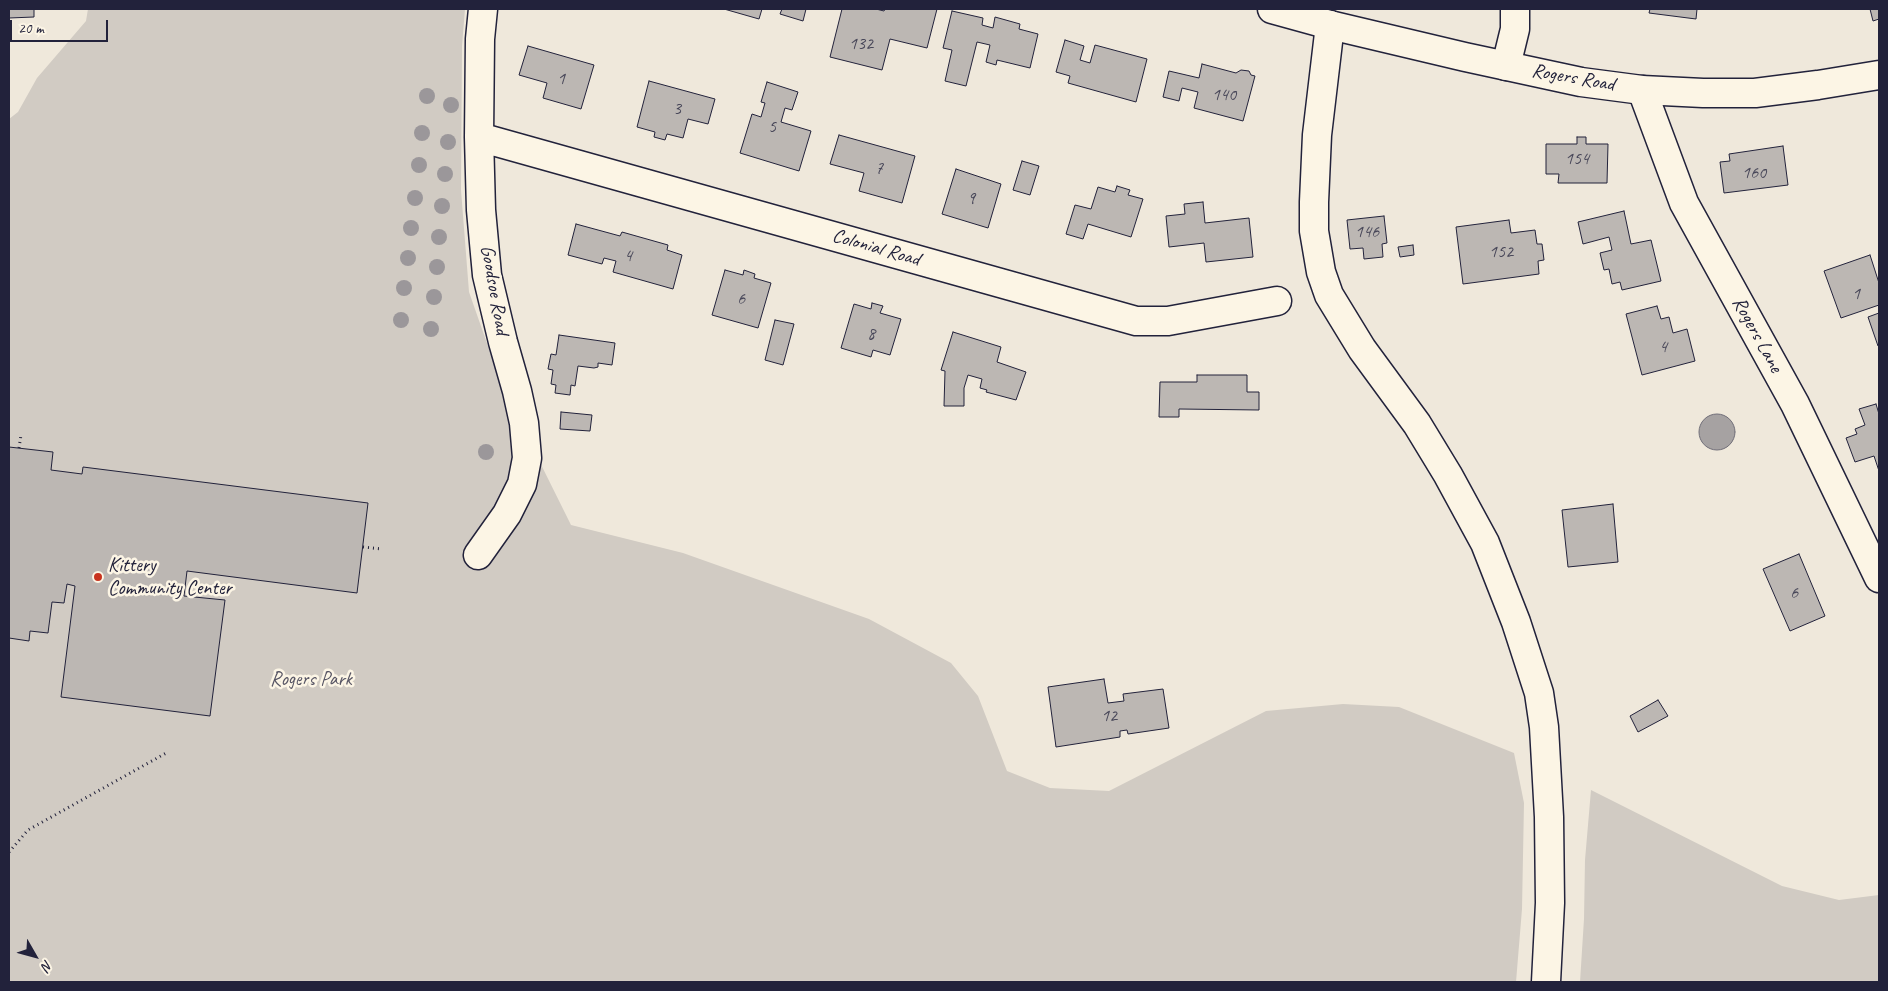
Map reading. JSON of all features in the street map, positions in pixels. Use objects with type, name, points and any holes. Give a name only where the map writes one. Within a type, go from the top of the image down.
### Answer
[{"type":"street","name":"Goodsoe Road","points":[[478,555],[506,514],[522,484],[527,458],[524,424],[517,390],[503,342],[488,275],[481,210],[479,137],[480,39],[483,9]]},
{"type":"street","name":"Rogers Road","points":[[1272,9],[1330,25],[1506,66],[1581,82],[1642,90],[1703,94],[1755,92],[1842,82],[1879,75]]},
{"type":"street","points":[[1506,66],[1515,29],[1514,9]]},
{"type":"street","points":[[1330,25],[1317,135],[1314,202],[1314,231],[1321,272],[1329,295],[1362,349],[1417,424],[1485,543],[1519,631],[1539,693],[1544,727],[1549,817],[1550,903],[1546,982]]},
{"type":"street","name":"Rogers Lane","points":[[1642,90],[1684,203],[1795,404],[1879,578]]},
{"type":"street","name":"Colonial Road","points":[[479,137],[1136,321],[1168,320],[1277,300]]},
{"type":"path","points":[[19,448],[21,435]]},
{"type":"path","points":[[363,547],[382,549]]},
{"type":"path","points":[[9,852],[28,830],[168,752]]},
{"type":"green space","name":"Rogers Park","points":[[88,9],[465,9],[462,46],[461,190],[469,292],[502,386],[571,525],[683,553],[869,619],[951,663],[978,696],[1007,771],[1050,788],[1109,791],[1266,711],[1343,704],[1399,707],[1514,753],[1524,803],[1522,909],[1516,982],[9,982],[9,119],[18,112],[37,78],[86,21]]},
{"type":"green space","points":[[1591,790],[1782,886],[1839,900],[1879,895],[1879,982],[1580,982],[1585,860]]},
{"type":"shaded area","points":[[1717,414],[1729,420],[1735,432],[1729,444],[1717,450],[1705,444],[1699,432],[1705,420]]},
{"type":"building","points":[[9,9],[34,9],[34,17],[9,18]]},
{"type":"building","points":[[724,9],[762,9],[759,19]]},
{"type":"building","points":[[782,9],[806,9],[803,21],[780,14]]},
{"type":"building","points":[[842,9],[876,9],[884,11],[885,9],[937,9],[927,48],[890,39],[882,70],[830,57]]},
{"type":"building","points":[[1650,9],[1697,9],[1696,19],[1649,13]]},
{"type":"building","points":[[1870,9],[1879,9],[1879,19],[1873,21]]},
{"type":"building","points":[[952,11],[983,18],[982,25],[993,28],[995,17],[1020,24],[1019,29],[1038,34],[1030,68],[997,60],[996,65],[986,62],[990,45],[977,42],[966,86],[945,81],[952,50],[943,48]]},
{"type":"building","points":[[1065,40],[1084,46],[1080,60],[1090,63],[1095,45],[1147,59],[1136,102],[1068,83],[1070,76],[1056,72]]},
{"type":"building","points":[[528,46],[594,65],[581,109],[543,98],[547,83],[519,75]]},
{"type":"building","points":[[1202,64],[1236,73],[1241,70],[1249,71],[1251,75],[1255,76],[1243,121],[1194,108],[1198,92],[1182,88],[1179,101],[1163,97],[1169,71],[1199,78]]},
{"type":"building","points":[[649,81],[715,99],[708,124],[688,119],[683,138],[667,134],[665,140],[654,137],[655,132],[637,127]]},
{"type":"building","points":[[767,82],[798,92],[792,110],[785,108],[781,122],[811,131],[799,171],[740,153],[752,114],[761,117],[765,103],[761,102]]},
{"type":"building","points":[[839,135],[915,156],[902,203],[859,191],[864,173],[830,164]]},
{"type":"building","points":[[1577,137],[1586,137],[1586,144],[1608,144],[1607,183],[1558,183],[1559,174],[1546,174],[1546,144],[1577,144]]},
{"type":"building","points":[[1783,146],[1788,185],[1724,193],[1720,162],[1730,161],[1729,154]]},
{"type":"building","points":[[1022,161],[1039,166],[1030,195],[1013,190]]},
{"type":"building","points":[[956,169],[1001,184],[988,228],[942,214]]},
{"type":"building","points":[[1117,186],[1130,190],[1128,195],[1143,199],[1131,237],[1088,224],[1083,239],[1066,234],[1075,205],[1091,209],[1098,187],[1115,192]]},
{"type":"building","points":[[1203,202],[1205,223],[1249,218],[1253,257],[1206,262],[1204,243],[1169,247],[1166,216],[1185,214],[1184,204]]},
{"type":"building","points":[[1624,211],[1631,244],[1651,240],[1661,281],[1622,290],[1620,282],[1612,284],[1609,269],[1604,270],[1600,253],[1612,250],[1609,237],[1583,244],[1578,222]]},
{"type":"building","points":[[1384,216],[1387,243],[1382,244],[1383,257],[1364,259],[1363,248],[1350,249],[1347,220]]},
{"type":"building","points":[[1509,220],[1511,233],[1535,230],[1537,244],[1542,244],[1544,260],[1538,261],[1539,274],[1463,284],[1456,227]]},
{"type":"building","points":[[576,224],[620,236],[622,232],[668,245],[667,250],[682,255],[673,289],[613,272],[616,261],[604,258],[602,264],[568,255]]},
{"type":"building","points":[[1413,245],[1414,255],[1400,257],[1398,247]]},
{"type":"building","points":[[1870,255],[1879,283],[1879,305],[1841,318],[1824,271]]},
{"type":"building","points":[[725,270],[743,275],[744,270],[755,274],[754,278],[771,283],[758,328],[712,315]]},
{"type":"building","points":[[872,303],[883,306],[880,313],[901,319],[890,355],[873,350],[871,357],[841,348],[854,304],[871,309]]},
{"type":"building","points":[[1657,306],[1661,319],[1669,317],[1673,333],[1687,329],[1695,361],[1642,375],[1626,314]]},
{"type":"building","points":[[1879,313],[1879,345],[1878,346],[1868,317]]},
{"type":"building","points":[[775,320],[794,324],[783,365],[765,360]]},
{"type":"building","points":[[953,332],[1001,347],[997,362],[1026,372],[1016,400],[986,392],[987,390],[980,388],[982,379],[968,375],[964,388],[964,406],[944,406],[945,371],[941,370]]},
{"type":"building","points":[[559,335],[615,343],[612,365],[598,363],[598,367],[594,368],[578,366],[575,386],[571,385],[570,395],[555,393],[556,385],[551,384],[553,370],[548,369],[551,354],[556,355]]},
{"type":"building","points":[[1197,375],[1247,375],[1247,392],[1259,392],[1259,410],[1179,409],[1179,417],[1159,417],[1160,382],[1197,382]]},
{"type":"building","points":[[1876,404],[1879,414],[1879,471],[1874,456],[1855,462],[1846,438],[1857,434],[1855,429],[1865,425],[1859,409]]},
{"type":"building","points":[[561,412],[592,415],[590,431],[560,429]]},
{"type":"building","name":"Kittery Community Center","points":[[9,447],[53,452],[51,470],[82,474],[83,467],[368,503],[357,593],[187,571],[184,596],[225,600],[210,716],[61,697],[75,586],[67,584],[64,603],[52,602],[48,633],[30,631],[29,641],[9,638]]},
{"type":"building","points":[[1613,504],[1618,562],[1568,567],[1562,510]]},
{"type":"building","points":[[1799,554],[1825,616],[1790,631],[1763,569]]},
{"type":"building","points":[[1104,679],[1108,703],[1124,701],[1123,694],[1163,689],[1169,728],[1128,734],[1127,730],[1120,731],[1120,737],[1056,747],[1048,687]]},
{"type":"building","points":[[1658,700],[1668,716],[1638,732],[1630,716]]},
{"type":"place","name":"Kittery Community Center","points":[[98,577]]}]
